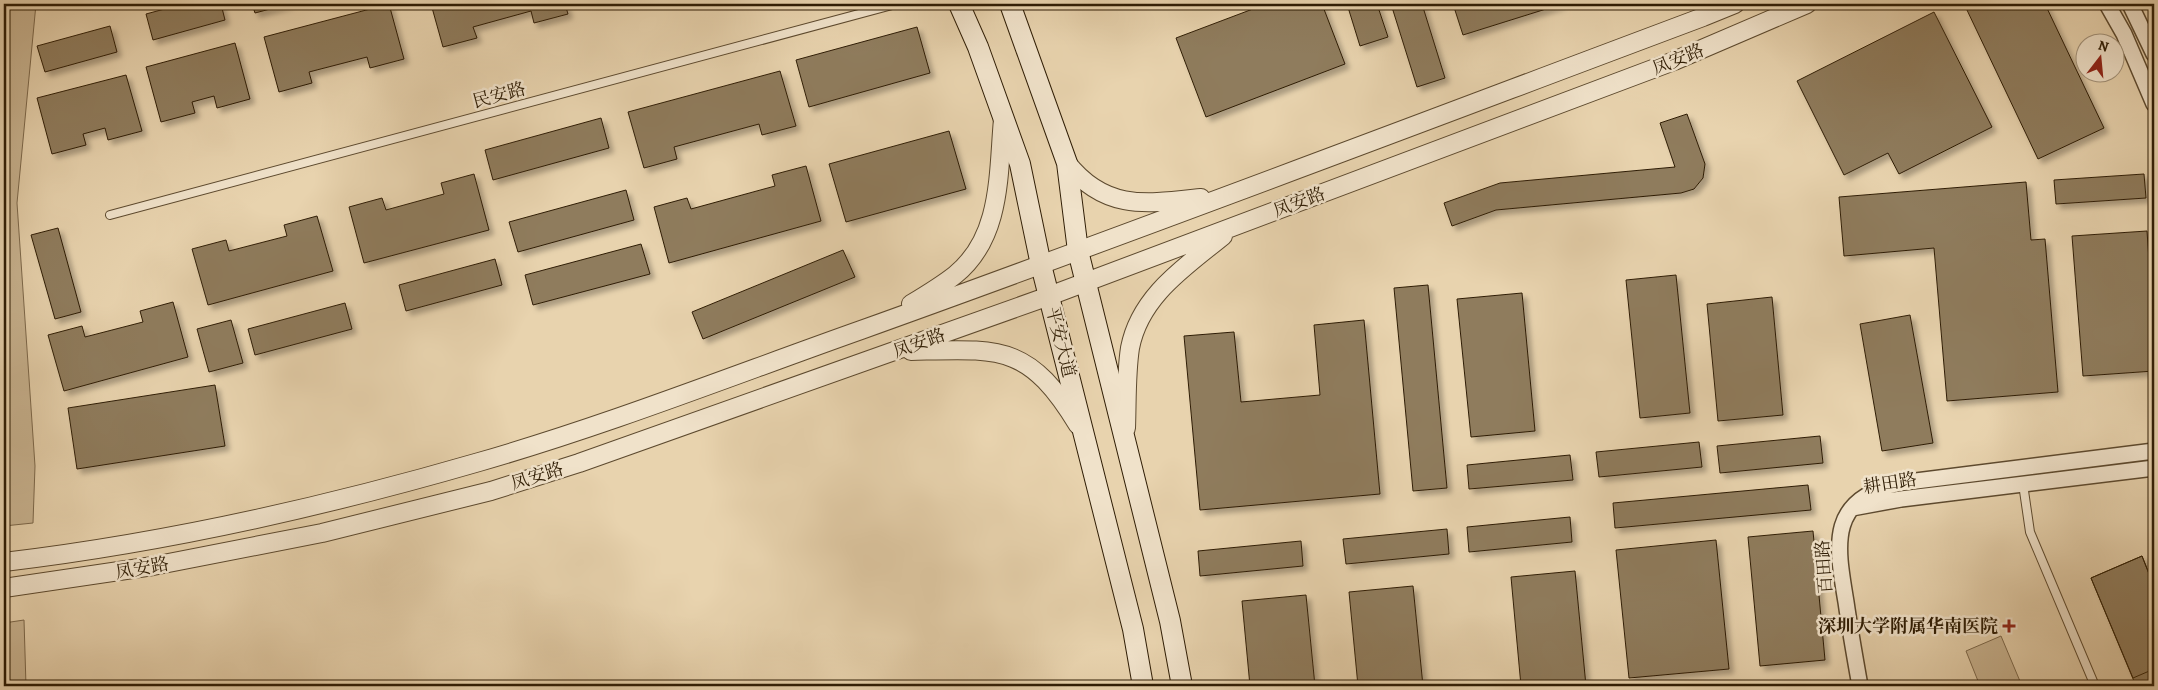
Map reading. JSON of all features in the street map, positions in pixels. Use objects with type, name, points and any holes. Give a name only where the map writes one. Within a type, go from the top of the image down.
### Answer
[{"type":"main road","name":"平安大道","points":[[959,4],[1020,164],[1041,265],[1133,629],[1143,686]]},
{"type":"main road","points":[[1010,4],[1067,163],[1078,251],[1170,621],[1182,686]]},
{"type":"street","name":"凤安路","points":[[4,562],[147,539],[317,504],[481,462],[569,434],[1041,265],[1735,4]]},
{"type":"street","name":"凤安路","points":[[4,588],[153,566],[330,531],[491,490],[579,463],[1049,296],[1674,61],[1807,4]]},
{"type":"street","points":[[2108,4],[2124,34],[2154,104]]},
{"type":"street","points":[[2130,4],[2154,54]]},
{"type":"street","points":[[886,321],[956,274],[978,249],[986,236],[995,208],[1003,119]]},
{"type":"street","points":[[1067,163],[1086,183],[1110,197],[1125,201],[1154,203],[1229,194]]},
{"type":"street","points":[[1125,441],[1128,362],[1135,330],[1142,315],[1150,302],[1171,279],[1233,227]]},
{"type":"street","points":[[896,351],[978,350],[1007,356],[1021,362],[1045,378],[1055,389],[1084,434]]},
{"type":"street","name":"耕田路","points":[[1852,508],[1872,491],[1900,483],[2154,451]]},
{"type":"street","name":"耕田路","points":[[1852,508],[2154,468]]},
{"type":"street","name":"百田路","points":[[1852,508],[1843,522],[1838,540],[1839,562],[1860,686]]},
{"type":"lane","name":"民安路","points":[[110,216],[896,4]]},
{"type":"lane","points":[[2024,484],[2030,532],[2095,686]]},
{"type":"shaded area","points":[[4,4],[36,4],[17,203],[35,466],[33,523],[4,526]]},
{"type":"shaded area","points":[[24,620],[26,686],[4,686],[4,623]]},
{"type":"shaded area","points":[[2001,636],[2022,686],[1980,686],[1966,651]]},
{"type":"building","points":[[183,4],[221,4],[225,20],[153,40],[146,14]]},
{"type":"building","points":[[252,4],[289,4],[255,13]]},
{"type":"building","points":[[389,4],[404,59],[370,68],[367,57],[309,72],[312,83],[279,92],[264,37]]},
{"type":"building","points":[[431,4],[565,4],[568,14],[534,23],[531,11],[473,27],[477,38],[443,47]]},
{"type":"building","points":[[1266,4],[1322,4],[1345,64],[1206,117],[1176,38]]},
{"type":"building","points":[[1347,4],[1377,4],[1388,37],[1360,46]]},
{"type":"building","points":[[1391,4],[1422,4],[1445,78],[1417,87]]},
{"type":"building","points":[[1453,4],[1562,4],[1463,35]]},
{"type":"building","points":[[1976,4],[2045,4],[2076,69],[2076,82],[2082,82],[2104,128],[2038,159],[1966,8]]},
{"type":"building","points":[[1934,12],[1992,127],[1899,174],[1888,153],[1844,175],[1797,81]]},
{"type":"building","points":[[110,26],[117,52],[45,72],[37,46]]},
{"type":"building","points":[[917,27],[930,73],[809,107],[796,60]]},
{"type":"building","points":[[235,43],[250,99],[217,108],[214,96],[192,102],[195,113],[161,122],[146,67]]},
{"type":"building","points":[[780,71],[796,126],[762,135],[759,124],[674,147],[677,159],[644,168],[628,112]]},
{"type":"building","points":[[126,75],[142,131],[108,140],[105,128],[83,134],[86,145],[52,154],[37,98]]},
{"type":"building","points":[[1687,114],[1705,164],[1703,178],[1694,189],[1681,193],[1496,210],[1452,226],[1444,203],[1500,183],[1675,167],[1660,123]]},
{"type":"building","points":[[601,118],[609,148],[493,180],[485,150]]},
{"type":"building","points":[[949,131],[966,189],[846,222],[829,164]]},
{"type":"building","points":[[806,166],[821,221],[669,263],[654,207],[687,198],[691,209],[775,186],[772,175]]},
{"type":"building","points":[[474,174],[489,230],[364,263],[349,207],[382,198],[386,210],[444,194],[441,183]]},
{"type":"building","points":[[2144,174],[2146,198],[2056,204],[2054,180]]},
{"type":"building","points":[[2026,182],[2031,240],[2045,239],[2058,392],[1947,401],[1934,248],[1844,256],[1839,197]]},
{"type":"building","points":[[626,190],[634,220],[518,252],[509,222]]},
{"type":"building","points":[[317,216],[333,271],[208,305],[192,249],[226,240],[229,251],[287,236],[284,225]]},
{"type":"building","points":[[58,228],[81,312],[55,319],[31,235]]},
{"type":"building","points":[[2147,231],[2154,332],[2154,371],[2083,376],[2072,236]]},
{"type":"building","points":[[641,244],[650,274],[533,305],[525,275]]},
{"type":"building","points":[[843,250],[855,277],[703,339],[692,312]]},
{"type":"building","points":[[495,259],[502,285],[406,311],[399,285]]},
{"type":"building","points":[[1676,275],[1690,413],[1640,418],[1626,280]]},
{"type":"building","points":[[1428,285],[1447,488],[1413,491],[1394,288]]},
{"type":"building","points":[[1522,293],[1535,431],[1471,437],[1457,299]]},
{"type":"building","points":[[1772,297],[1783,415],[1718,421],[1707,304]]},
{"type":"building","points":[[173,302],[188,357],[64,391],[48,335],[82,326],[85,337],[143,322],[140,311]]},
{"type":"building","points":[[345,303],[352,329],[255,355],[248,329]]},
{"type":"building","points":[[1910,315],[1933,443],[1882,451],[1860,324]]},
{"type":"building","points":[[231,320],[243,363],[209,372],[197,329]]},
{"type":"building","points":[[1364,320],[1380,494],[1200,510],[1184,336],[1234,332],[1241,402],[1320,395],[1314,325]]},
{"type":"building","points":[[215,385],[225,446],[77,469],[68,408]]},
{"type":"building","points":[[1820,436],[1823,463],[1720,473],[1717,446]]},
{"type":"building","points":[[1699,442],[1702,467],[1599,477],[1596,452]]},
{"type":"building","points":[[1570,455],[1573,480],[1469,489],[1467,465]]},
{"type":"building","points":[[1808,485],[1811,510],[1615,528],[1613,503]]},
{"type":"building","points":[[1570,517],[1572,542],[1469,552],[1467,527]]},
{"type":"building","points":[[1447,529],[1449,554],[1346,564],[1343,539]]},
{"type":"building","points":[[1813,531],[1825,660],[1760,666],[1748,537]]},
{"type":"building","points":[[1716,540],[1729,669],[1629,678],[1616,550]]},
{"type":"building","points":[[1301,541],[1303,566],[1200,576],[1198,551]]},
{"type":"building","points":[[2142,556],[2149,574],[2154,572],[2154,679],[2136,686],[2091,578]]},
{"type":"building","points":[[2142,556],[2154,586],[2154,669],[2133,678],[2091,578]]},
{"type":"building","points":[[1575,571],[1586,686],[1521,686],[1511,577]]},
{"type":"building","points":[[1413,586],[1423,686],[1358,686],[1349,592]]},
{"type":"building","points":[[1306,595],[1315,686],[1250,686],[1242,601]]},
{"type":"place","name":"深圳大学附属华南医院","points":[[2009,626]]}]
